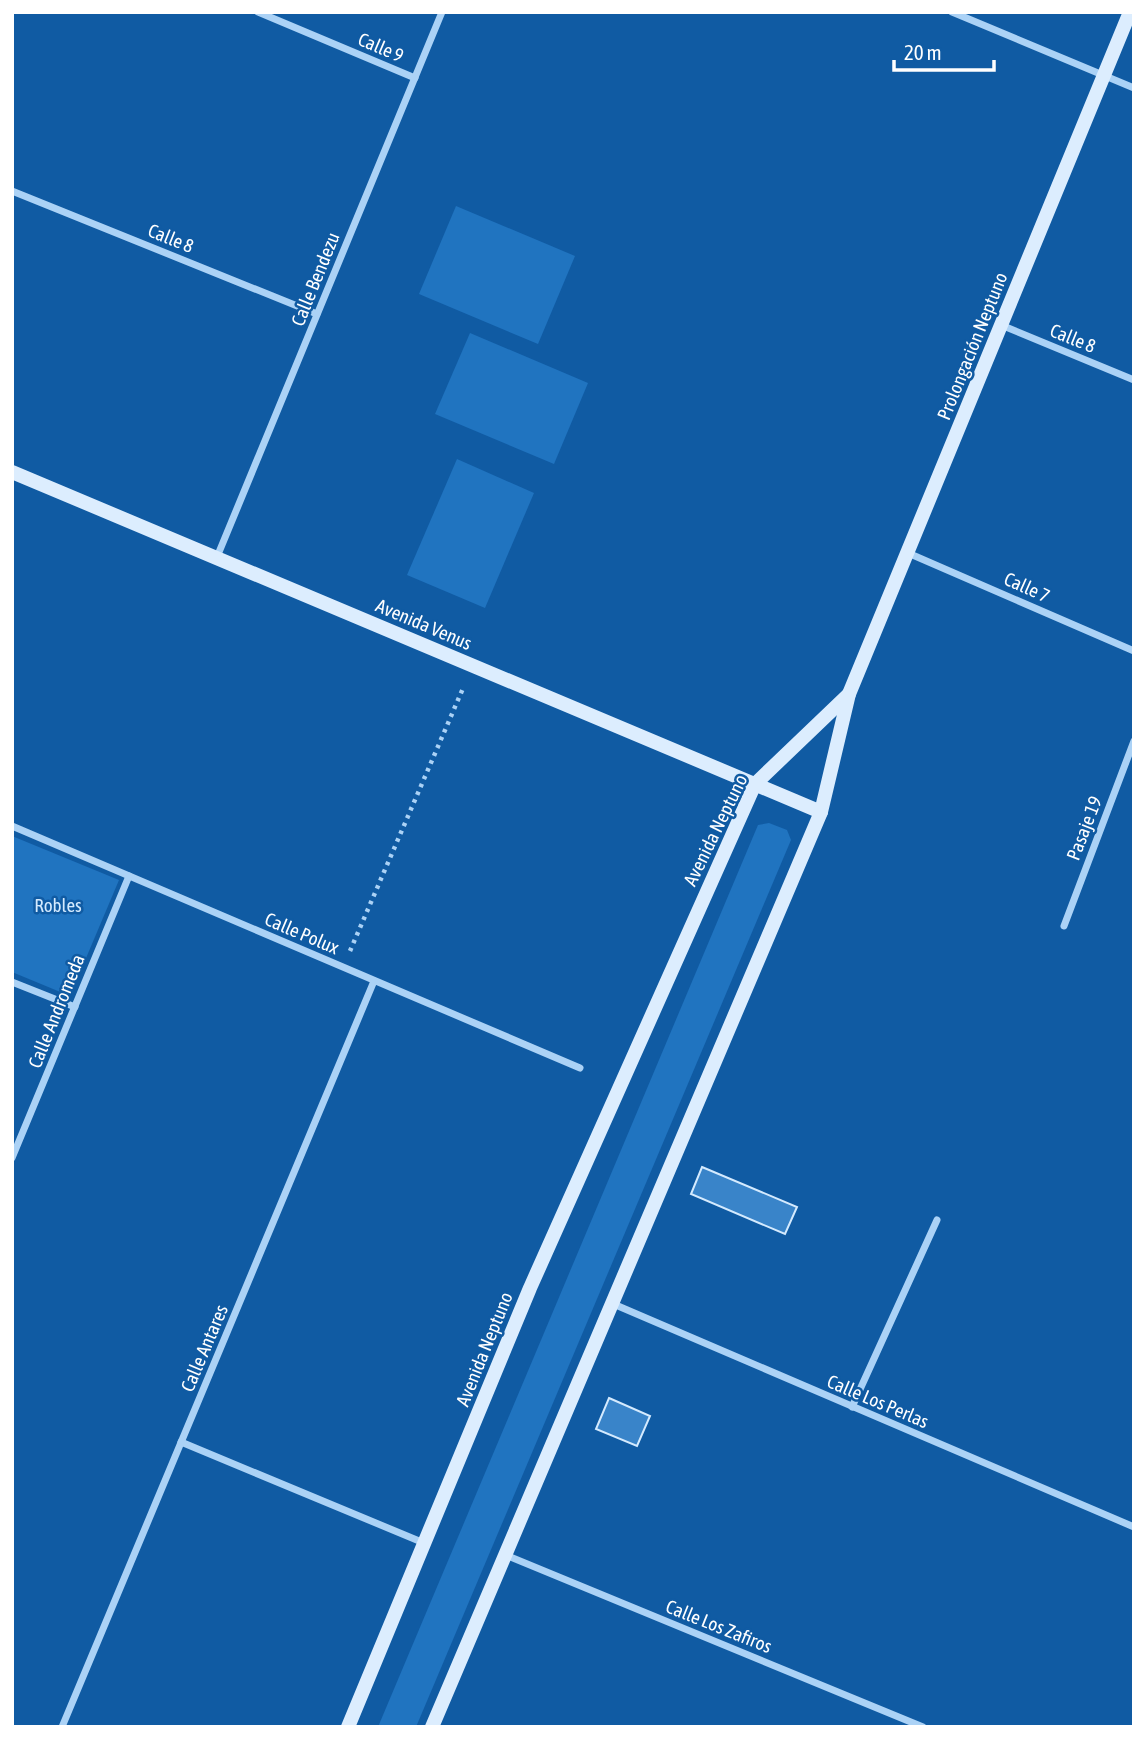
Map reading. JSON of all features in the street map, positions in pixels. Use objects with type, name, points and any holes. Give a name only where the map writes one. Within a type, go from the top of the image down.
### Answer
[{"type":"street","name":"Calle 9","points":[[258,12],[415,78]]},
{"type":"street","name":"Calle Bendezu","points":[[216,558],[442,12]]},
{"type":"street","points":[[952,12],[1134,88]]},
{"type":"street","name":"Prolongación Neptuno","points":[[849,694],[1130,12]]},
{"type":"street","name":"Calle 8","points":[[12,191],[317,314]]},
{"type":"street","name":"Calle 8","points":[[1001,325],[1134,380]]},
{"type":"street","name":"Avenida Venus","points":[[12,472],[821,812]]},
{"type":"street","name":"Calle 7","points":[[907,552],[1134,651]]},
{"type":"street","points":[[432,1727],[503,1554],[821,812],[849,694]]},
{"type":"street","name":"Avenida Neptuno","points":[[348,1727],[530,1288],[755,784],[849,694]]},
{"type":"street","name":"Pasaje 19","points":[[1064,926],[1134,741]]},
{"type":"street","name":"Calle Polux","points":[[12,826],[580,1068]]},
{"type":"street","name":"Calle Andromeda","points":[[12,1158],[129,876]]},
{"type":"street","name":"Calle Antares","points":[[62,1727],[374,981]]},
{"type":"street","points":[[12,982],[75,1007]]},
{"type":"street","points":[[852,1407],[937,1220]]},
{"type":"street","name":"Calle Los Perlas","points":[[611,1303],[1134,1527]]},
{"type":"street","points":[[181,1443],[425,1543]]},
{"type":"street","name":"Calle Los Zafiros","points":[[503,1554],[923,1727]]},
{"type":"path","points":[[343,967],[473,666]]},
{"type":"green space","points":[[456,206],[575,256],[538,344],[419,294]]},
{"type":"green space","points":[[470,333],[588,383],[554,464],[435,414]]},
{"type":"green space","points":[[457,459],[534,493],[485,608],[407,575]]},
{"type":"green space","points":[[769,823],[787,830],[791,840],[416,1727],[378,1727],[758,825]]},
{"type":"green space","name":"Robles","points":[[12,836],[119,880],[70,996],[12,972]]},
{"type":"building","points":[[702,1167],[797,1207],[785,1234],[691,1194]]},
{"type":"building","points":[[609,1398],[650,1416],[637,1446],[596,1429]]}]
